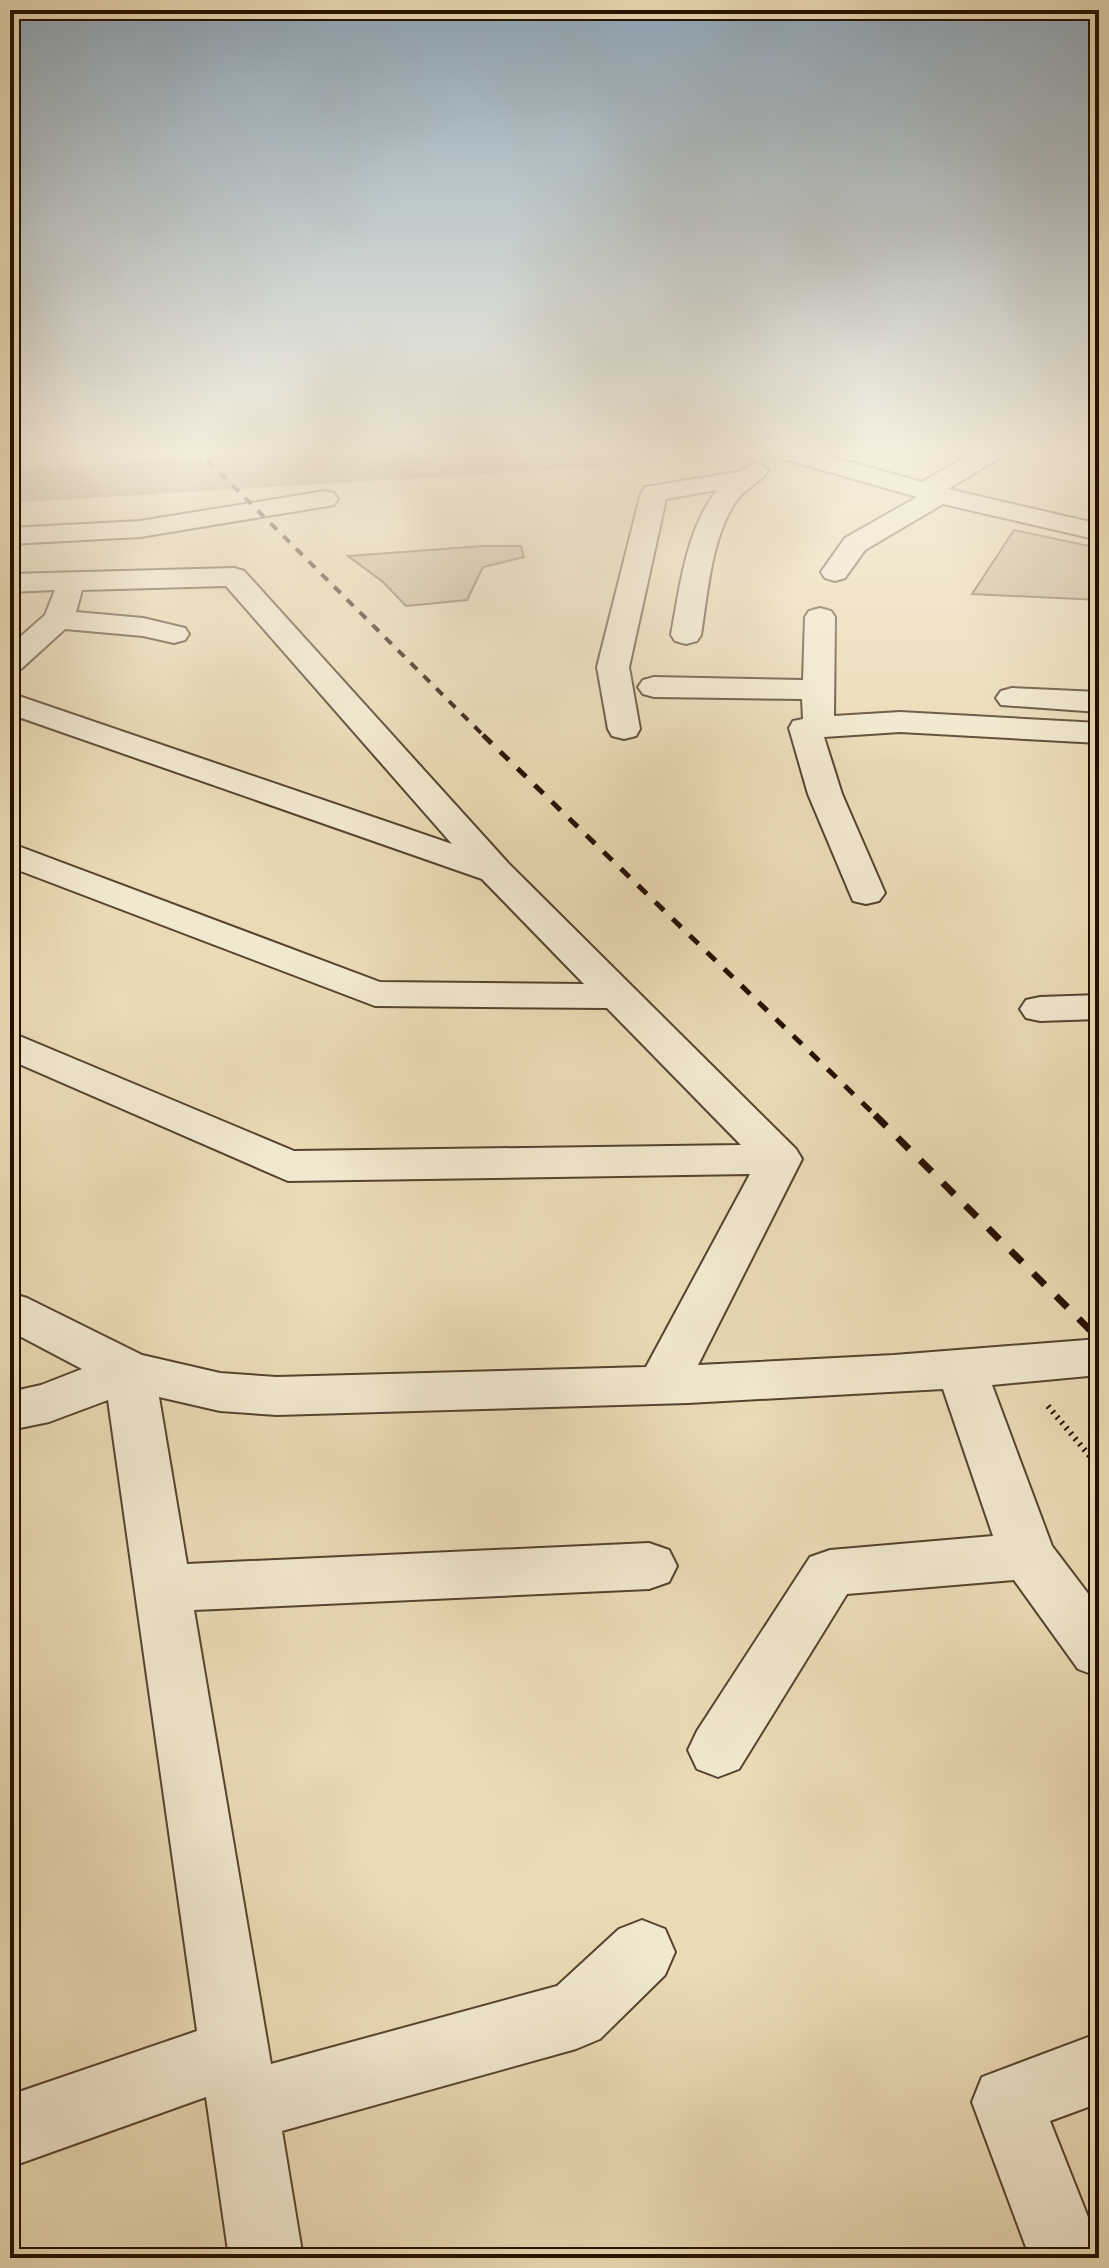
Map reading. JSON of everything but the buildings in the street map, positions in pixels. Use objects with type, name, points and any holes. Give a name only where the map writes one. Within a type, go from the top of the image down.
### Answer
[{"type":"street","points":[[624,729],[613,667],[640,553]]},
{"type":"street","points":[[686,635],[701,553]]},
{"type":"street","points":[[835,572],[849,553]]},
{"type":"street","points":[[10,583],[234,577],[496,872],[780,1159]]},
{"type":"street","points":[[10,662],[58,619],[74,582]]},
{"type":"street","points":[[818,727],[820,617]]},
{"type":"street","points":[[58,619],[143,627],[174,634]]},
{"type":"street","points":[[654,687],[817,690]]},
{"type":"street","points":[[989,697],[1099,702]]},
{"type":"street","points":[[10,703],[496,872]]},
{"type":"street","points":[[866,893],[825,794],[805,728],[900,722],[1099,733]]},
{"type":"street","points":[[10,854],[375,994],[621,996]]},
{"type":"street","points":[[1040,1009],[1099,1007]]},
{"type":"street","points":[[10,1045],[288,1166],[780,1159]]},
{"type":"street","points":[[662,1385],[780,1159]]},
{"type":"street","points":[[10,1310],[129,1371],[220,1392],[277,1396],[662,1385],[985,1367],[1099,1357]]},
{"type":"street","points":[[985,1367],[1028,1556],[1099,1652]]},
{"type":"street","points":[[10,1411],[49,1403],[129,1371]]},
{"type":"street","points":[[129,1371],[266,2258]]},
{"type":"street","points":[[718,1750],[830,1573],[1028,1556]]},
{"type":"street","points":[[163,1588],[649,1566]]},
{"type":"street","points":[[10,2131],[239,2079],[576,2015],[642,1952]]},
{"type":"street","points":[[1067,2258],[1007,2102],[1099,2068]]},
{"type":"path","points":[[985,1367],[1043,1399],[1099,1467]]},
{"type":"shaded area","points":[[523,553],[524,557],[483,567],[467,600],[406,606],[383,582],[348,556]]},
{"type":"shaded area","points":[[999,553],[1099,553],[1099,600],[972,594]]},
{"type":"railway","points":[[300,553],[485,737]]},
{"type":"railway","points":[[483,735],[877,1117]]},
{"type":"railway","points":[[877,1117],[1099,1339]]}]
